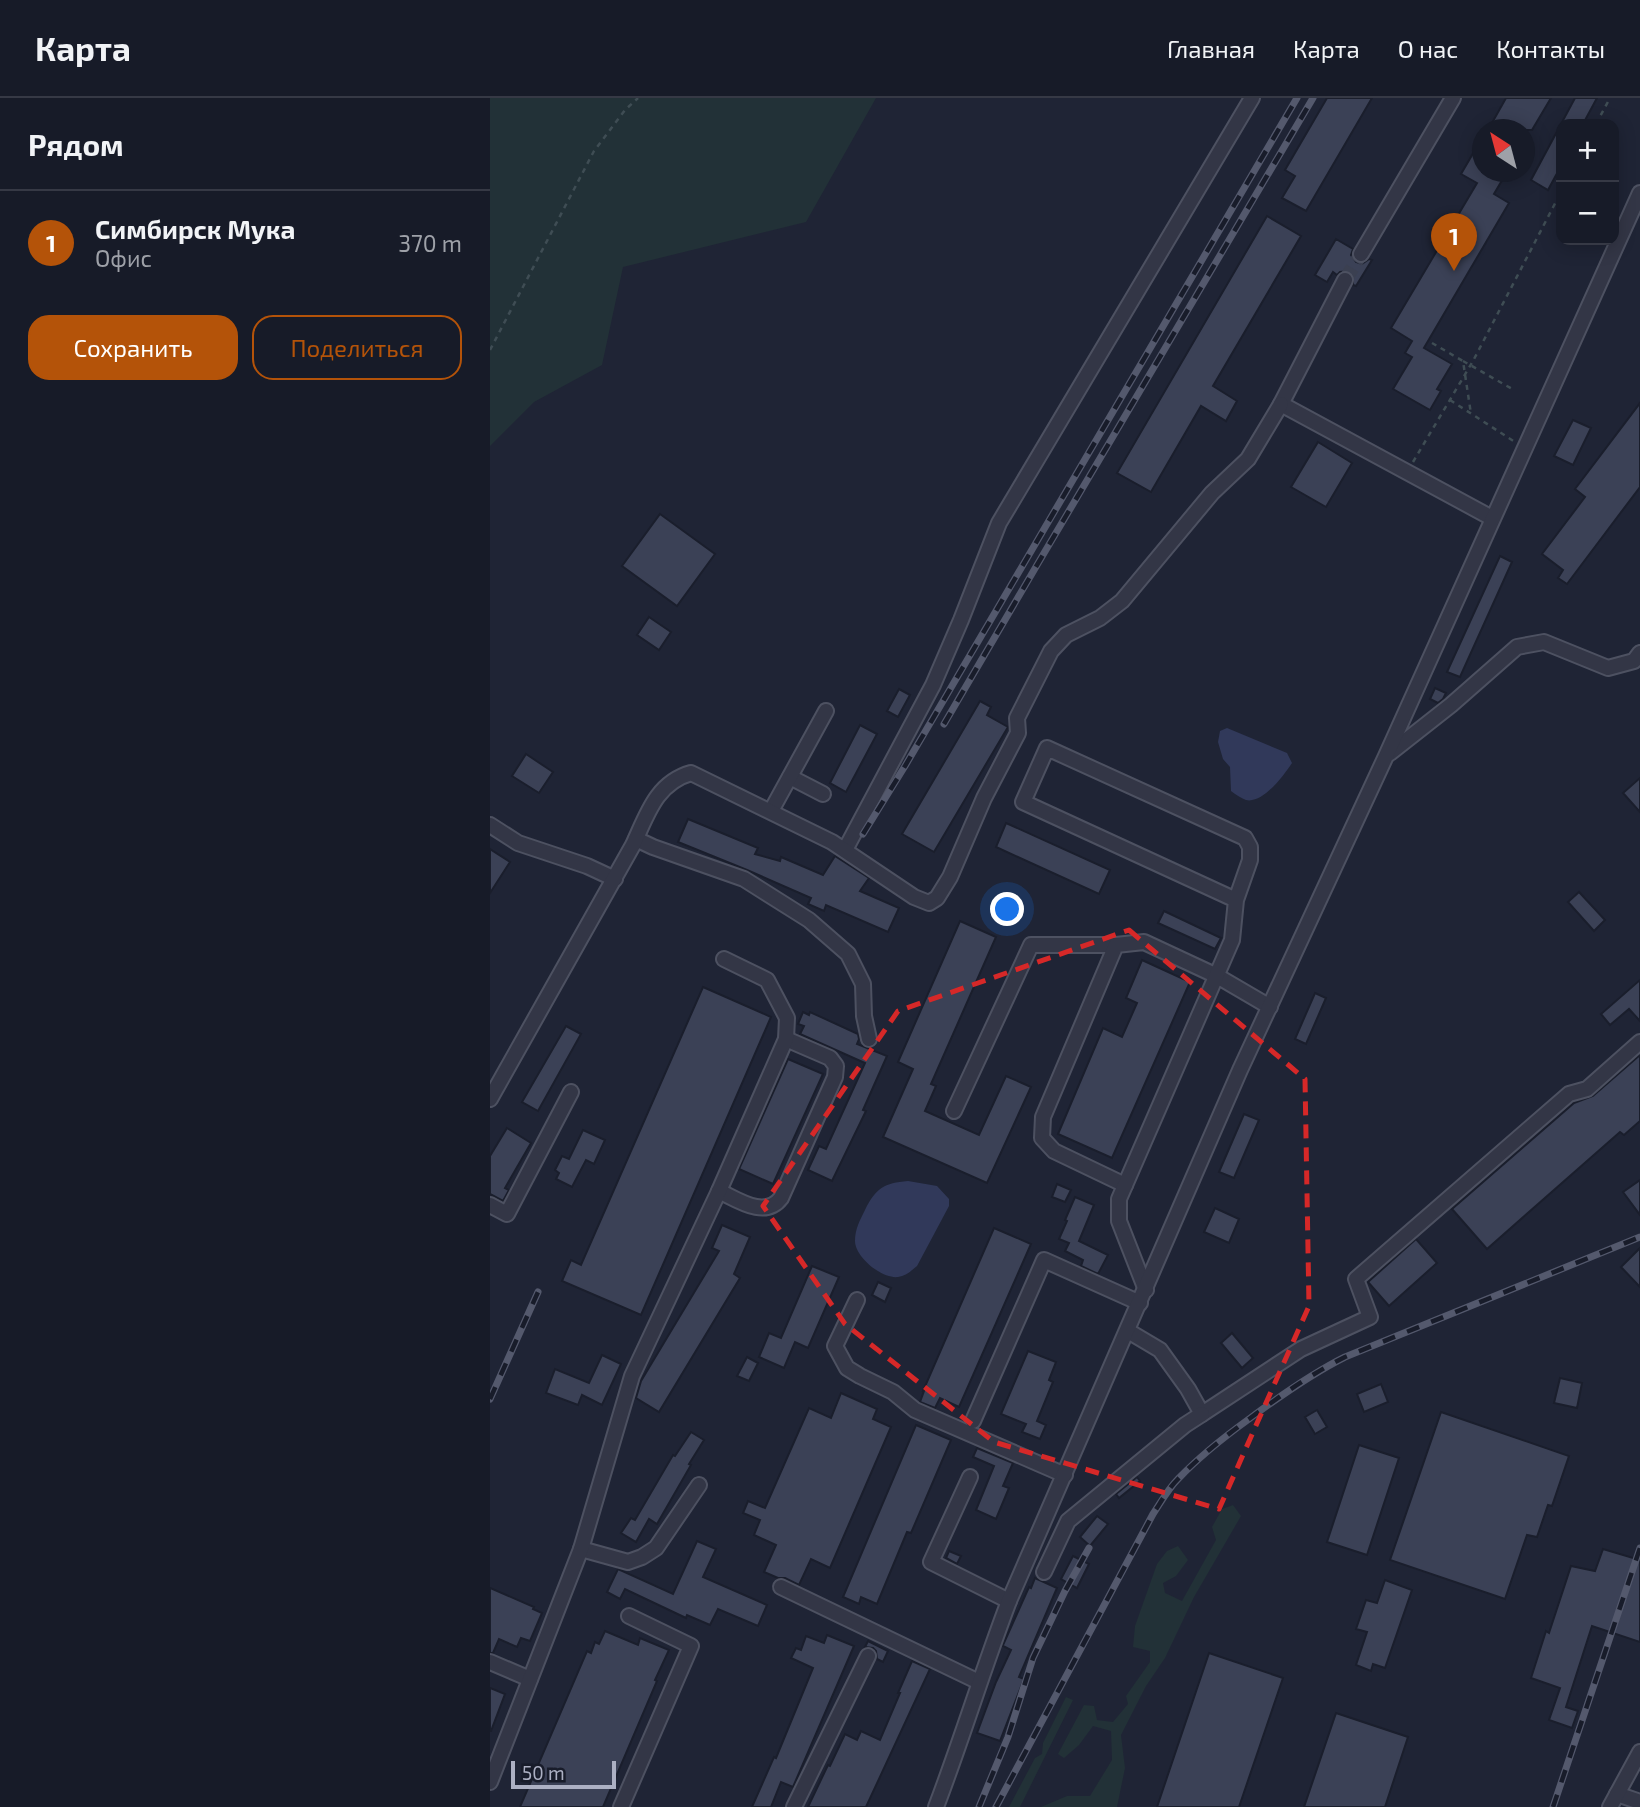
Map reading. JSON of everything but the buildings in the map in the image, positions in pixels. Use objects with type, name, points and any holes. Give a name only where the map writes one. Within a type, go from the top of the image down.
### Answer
[{"type":"street","points":[[845,850],[933,685],[999,523],[1252,98]]},
{"type":"street","points":[[1361,254],[1453,98]]},
{"type":"street","points":[[936,1807],[1010,1601],[1240,1070],[1386,756],[1640,193]]},
{"type":"street","points":[[490,1099],[615,879],[651,806],[668,783],[681,776],[691,773],[771,811],[845,850],[914,897],[929,903],[937,898],[950,877],[984,798],[1018,733],[1017,718],[1051,651],[1066,635],[1100,618],[1122,601],[1212,493],[1248,459],[1281,404],[1345,280]]},
{"type":"street","points":[[1281,404],[1492,518]]},
{"type":"street","points":[[1386,756],[1451,705],[1517,647],[1544,642],[1608,668],[1634,662],[1639,656]]},
{"type":"street","points":[[771,811],[826,711]]},
{"type":"street","points":[[1143,1297],[1119,1221],[1119,1199],[1232,940],[1236,900],[1250,860],[1251,847],[1245,838],[1047,748],[1023,802],[1236,900]]},
{"type":"street","points":[[790,777],[823,794]]},
{"type":"street","points":[[490,825],[518,843],[615,879]]},
{"type":"street","points":[[636,839],[744,879],[810,920],[848,954],[863,984],[864,1016],[869,1039]]},
{"type":"street","points":[[954,1111],[1031,945],[1116,945],[1144,942],[1217,975],[1270,1007]]},
{"type":"street","points":[[1116,945],[1043,1117],[1042,1139],[1054,1151],[1125,1185]]},
{"type":"street","points":[[490,1782],[581,1549],[632,1376],[719,1191],[786,1039],[787,1018],[767,980],[724,959]]},
{"type":"street","points":[[719,1191],[750,1205],[764,1208],[775,1205],[781,1198],[835,1077],[836,1066],[830,1058],[786,1039]]},
{"type":"street","points":[[1044,1572],[1068,1521],[1185,1425],[1301,1349],[1370,1317],[1356,1279],[1569,1094],[1587,1089],[1640,1042]]},
{"type":"street","points":[[490,1205],[507,1214],[571,1092]]},
{"type":"street","points":[[973,1421],[1044,1260],[1143,1297]]},
{"type":"street","points":[[857,1300],[835,1346],[848,1368],[893,1392],[915,1410],[1065,1475]]},
{"type":"street","points":[[1128,1331],[1160,1350],[1202,1414]]},
{"type":"street","points":[[970,1477],[931,1562],[1010,1601]]},
{"type":"street","points":[[581,1549],[628,1562],[642,1558],[656,1548],[699,1485]]},
{"type":"street","points":[[780,1587],[979,1682]]},
{"type":"street","points":[[621,1807],[691,1646],[629,1616]]},
{"type":"street","points":[[794,1807],[868,1656]]},
{"type":"street","points":[[490,1662],[530,1679]]},
{"type":"street","points":[[1640,1752],[1613,1800],[1640,1802]]},
{"type":"path","points":[[490,350],[594,150],[625,110],[638,98]]},
{"type":"path","points":[[1598,119],[1609,98]]},
{"type":"path","points":[[1407,473],[1470,365],[1556,202]]},
{"type":"path","points":[[1432,343],[1514,390]]},
{"type":"path","points":[[1463,361],[1471,414]]},
{"type":"path","points":[[1450,400],[1524,448]]},
{"type":"highlighted area","points":[[1129,930],[1305,1079],[1309,1306],[1219,1509],[994,1442],[845,1324],[763,1206],[898,1011]]},
{"type":"shaded area","points":[[490,98],[876,98],[806,222],[623,267],[602,365],[534,402],[490,446]]},
{"type":"shaded area","points":[[1233,1505],[1241,1516],[1194,1597],[1165,1658],[1146,1686],[1121,1735],[1125,1768],[1117,1807],[1041,1807],[1067,1796],[1090,1796],[1112,1760],[1111,1731],[1093,1726],[1079,1745],[1064,1758],[1058,1754],[1084,1705],[1094,1706],[1097,1720],[1113,1722],[1128,1704],[1126,1696],[1150,1662],[1150,1651],[1133,1647],[1135,1626],[1157,1564],[1167,1551],[1178,1546],[1188,1560],[1176,1576],[1163,1583],[1165,1593],[1182,1601],[1216,1540],[1212,1527],[1222,1509]]},
{"type":"shaded area","points":[[1066,1697],[1073,1700],[1020,1807],[1009,1807],[1035,1758],[1042,1754],[1043,1743]]},
{"type":"water","points":[[1227,728],[1287,753],[1292,763],[1272,788],[1259,798],[1246,800],[1231,791],[1230,767],[1223,759],[1218,742],[1220,731]]},
{"type":"water","points":[[908,1181],[937,1186],[949,1199],[949,1206],[917,1266],[904,1276],[892,1277],[877,1271],[859,1254],[855,1241],[856,1232],[865,1210],[877,1192],[887,1185]]},
{"type":"tunnel","points":[[1345,280],[1361,254]]},
{"type":"railway","points":[[863,834],[1297,98]]},
{"type":"railway","points":[[944,724],[1313,98]]},
{"type":"railway","points":[[996,1807],[1153,1514],[1174,1483],[1204,1455],[1284,1394],[1345,1357],[1640,1237]]},
{"type":"railway","points":[[490,1399],[538,1292]]},
{"type":"railway","points":[[979,1807],[1008,1737],[1033,1658],[1089,1548]]},
{"type":"railway","points":[[1553,1807],[1640,1548]]},
{"type":"place","name":"Симбирск Мука","points":[[1454,271]]}]
